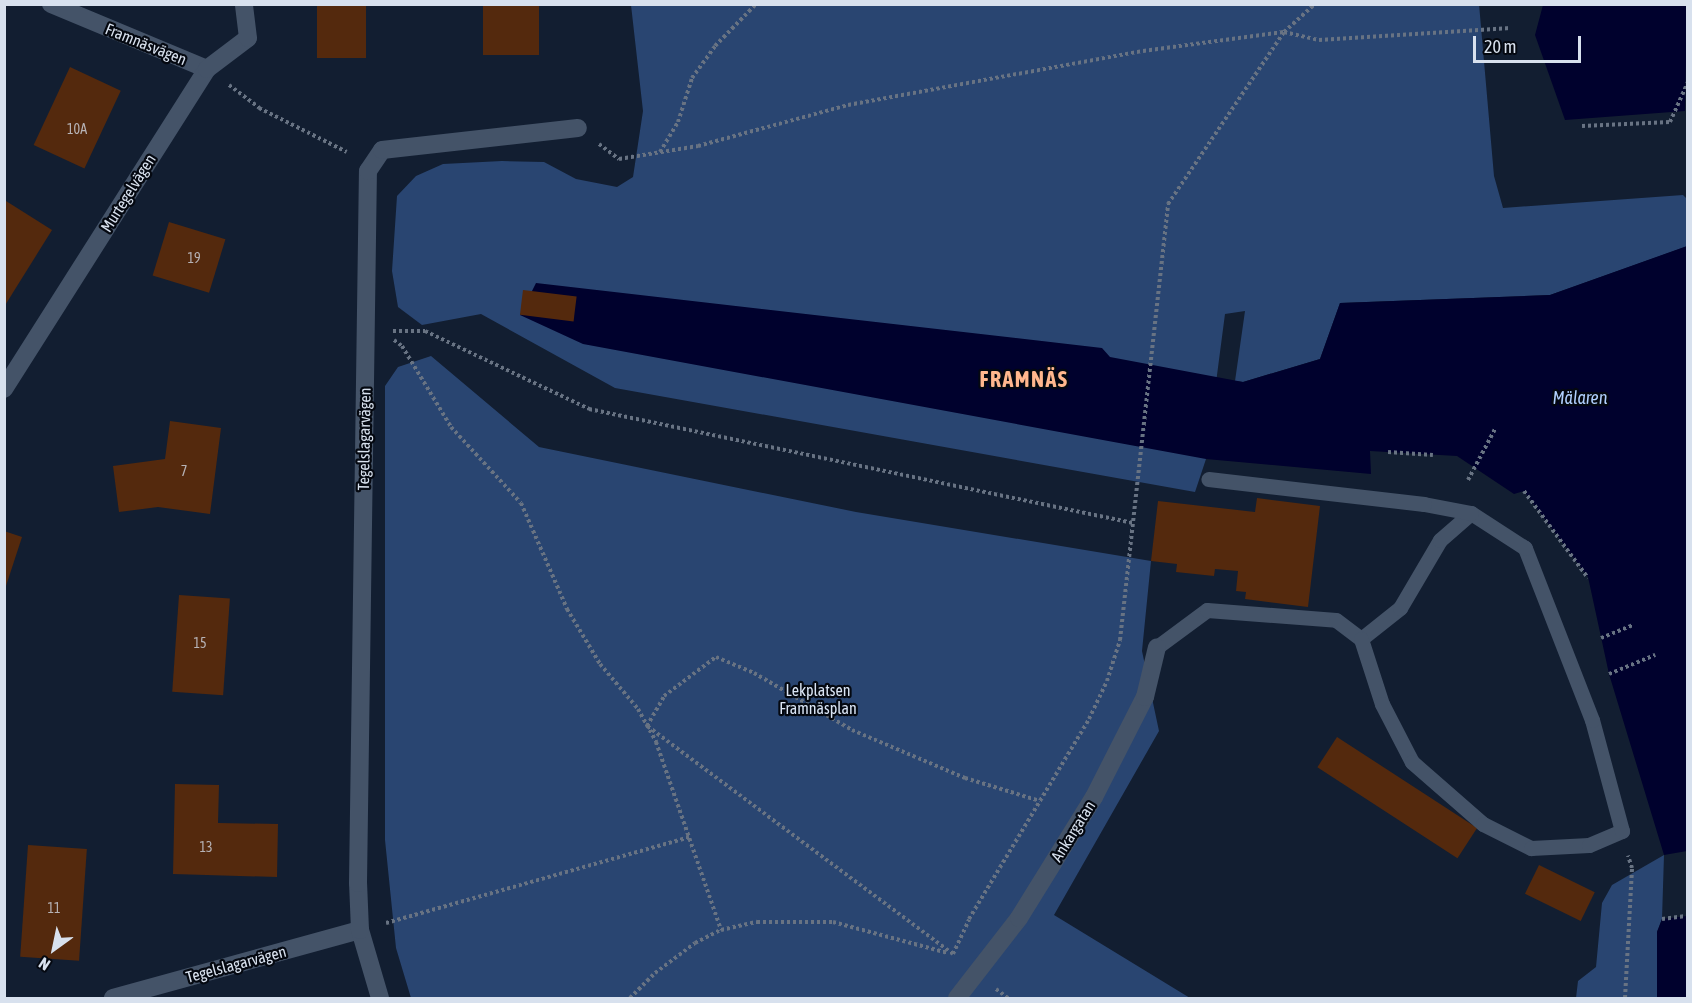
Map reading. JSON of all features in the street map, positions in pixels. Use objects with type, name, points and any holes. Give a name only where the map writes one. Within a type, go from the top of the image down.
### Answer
[{"type":"street","name":"Framnäsvägen","points":[[51,4],[207,69]]},
{"type":"street","name":"Murtegelvägen","points":[[4,389],[207,69],[248,38],[244,4]]},
{"type":"street","points":[[368,171],[382,150],[578,128]]},
{"type":"street","name":"Tegelslagarvägen","points":[[368,171],[360,930],[380,999]]},
{"type":"street","name":"Ankargatan","points":[[957,999],[1019,918],[1094,797],[1145,697],[1157,647]]},
{"type":"street","name":"Tegelslagarvägen","points":[[113,999],[360,930]]},
{"type":"lane","points":[[1157,647],[1207,610],[1336,620],[1361,639],[1382,704],[1412,762],[1483,824],[1531,848],[1589,845],[1622,831],[1592,720],[1524,548],[1471,513],[1424,504],[1208,479]]},
{"type":"lane","points":[[1361,639],[1400,608],[1440,540],[1471,513]]},
{"type":"path","points":[[660,152],[678,122],[692,78],[715,46],[756,4]]},
{"type":"path","points":[[953,954],[969,919],[1040,801],[1107,681],[1120,640],[1168,204],[1284,32],[1315,4]]},
{"type":"path","points":[[578,128],[619,159],[698,146],[848,105],[1143,51],[1284,32],[1319,40],[1511,28]]},
{"type":"path","points":[[207,69],[259,108],[343,148],[368,171]]},
{"type":"path","points":[[1582,126],[1670,122],[1688,82]]},
{"type":"path","points":[[365,332],[425,331],[589,409],[1133,523]]},
{"type":"path","points":[[365,332],[384,333],[402,346],[451,428],[521,503],[567,609],[600,664],[648,726],[953,954]]},
{"type":"path","points":[[1468,480],[1495,429]]},
{"type":"path","points":[[1388,452],[1433,455]]},
{"type":"path","points":[[1524,491],[1588,578]]},
{"type":"path","points":[[1601,638],[1634,625]]},
{"type":"path","points":[[1609,674],[1655,655]]},
{"type":"path","points":[[721,930],[648,726],[664,696],[716,657],[754,673],[852,730],[965,778],[1040,801]]},
{"type":"path","points":[[1622,831],[1632,868],[1625,999]]},
{"type":"path","points":[[360,930],[689,837]]},
{"type":"path","points":[[1662,919],[1688,916]]},
{"type":"path","points":[[630,999],[674,957],[721,930],[782,920],[833,922],[953,954]]},
{"type":"green space","points":[[1479,4],[1494,176],[1503,208],[1683,195],[1687,199],[1688,246],[1550,295],[1340,303],[1320,359],[1243,382],[1235,381],[1245,311],[1225,314],[1206,459],[1195,492],[615,388],[481,314],[422,325],[398,307],[392,271],[397,196],[416,176],[443,164],[502,161],[544,162],[576,179],[617,187],[633,177],[643,111],[631,5]]},
{"type":"green space","name":"Lekplatsen Framnäsplan","points":[[431,356],[539,447],[856,512],[1151,561],[1142,651],[1159,731],[1054,915],[1190,998],[411,998],[396,948],[385,840],[385,386],[398,367]]},
{"type":"green space","points":[[1664,855],[1662,919],[1657,932],[1657,998],[1576,998],[1578,981],[1596,967],[1602,903],[1612,885]]},
{"type":"water","points":[[1543,5],[1687,5],[1685,111],[1565,120],[1535,35]]},
{"type":"water","name":"Mälaren","points":[[1687,246],[1687,851],[1664,855],[1609,674],[1588,577],[1524,491],[1514,494],[1457,456],[1370,451],[1371,474],[1206,459],[583,344],[520,315],[536,283],[1102,348],[1110,357],[1243,382],[1320,359],[1340,303],[1550,295]]},
{"type":"water","points":[[1687,916],[1687,998],[1657,998],[1657,932],[1662,919]]},
{"type":"building","points":[[317,4],[366,4],[366,58],[317,58]]},
{"type":"building","points":[[483,4],[539,4],[539,55],[483,55]]},
{"type":"building","points":[[70,67],[121,91],[84,169],[34,145]]},
{"type":"building","points":[[6,201],[52,230],[4,307],[4,203]]},
{"type":"building","points":[[169,222],[225,239],[209,293],[153,276]]},
{"type":"building","points":[[523,290],[577,297],[574,321],[520,315]]},
{"type":"building","points":[[170,421],[221,428],[210,514],[158,507],[119,512],[113,466],[165,459]]},
{"type":"building","points":[[1257,498],[1320,506],[1308,607],[1245,599],[1246,592],[1236,591],[1238,571],[1215,569],[1214,576],[1176,572],[1177,564],[1151,561],[1158,501],[1255,512]]},
{"type":"building","points":[[4,531],[22,537],[5,589],[4,589]]},
{"type":"building","points":[[179,595],[230,599],[223,695],[172,692]]},
{"type":"building","points":[[1337,737],[1477,828],[1457,858],[1317,767]]},
{"type":"building","points":[[175,784],[219,785],[218,823],[278,824],[277,877],[173,874]]},
{"type":"building","points":[[28,845],[87,849],[79,961],[20,957]]},
{"type":"building","points":[[1539,865],[1595,892],[1581,921],[1525,894]]},
{"type":"district","name":"FRAMNÄS","points":[[1024,380]]}]
